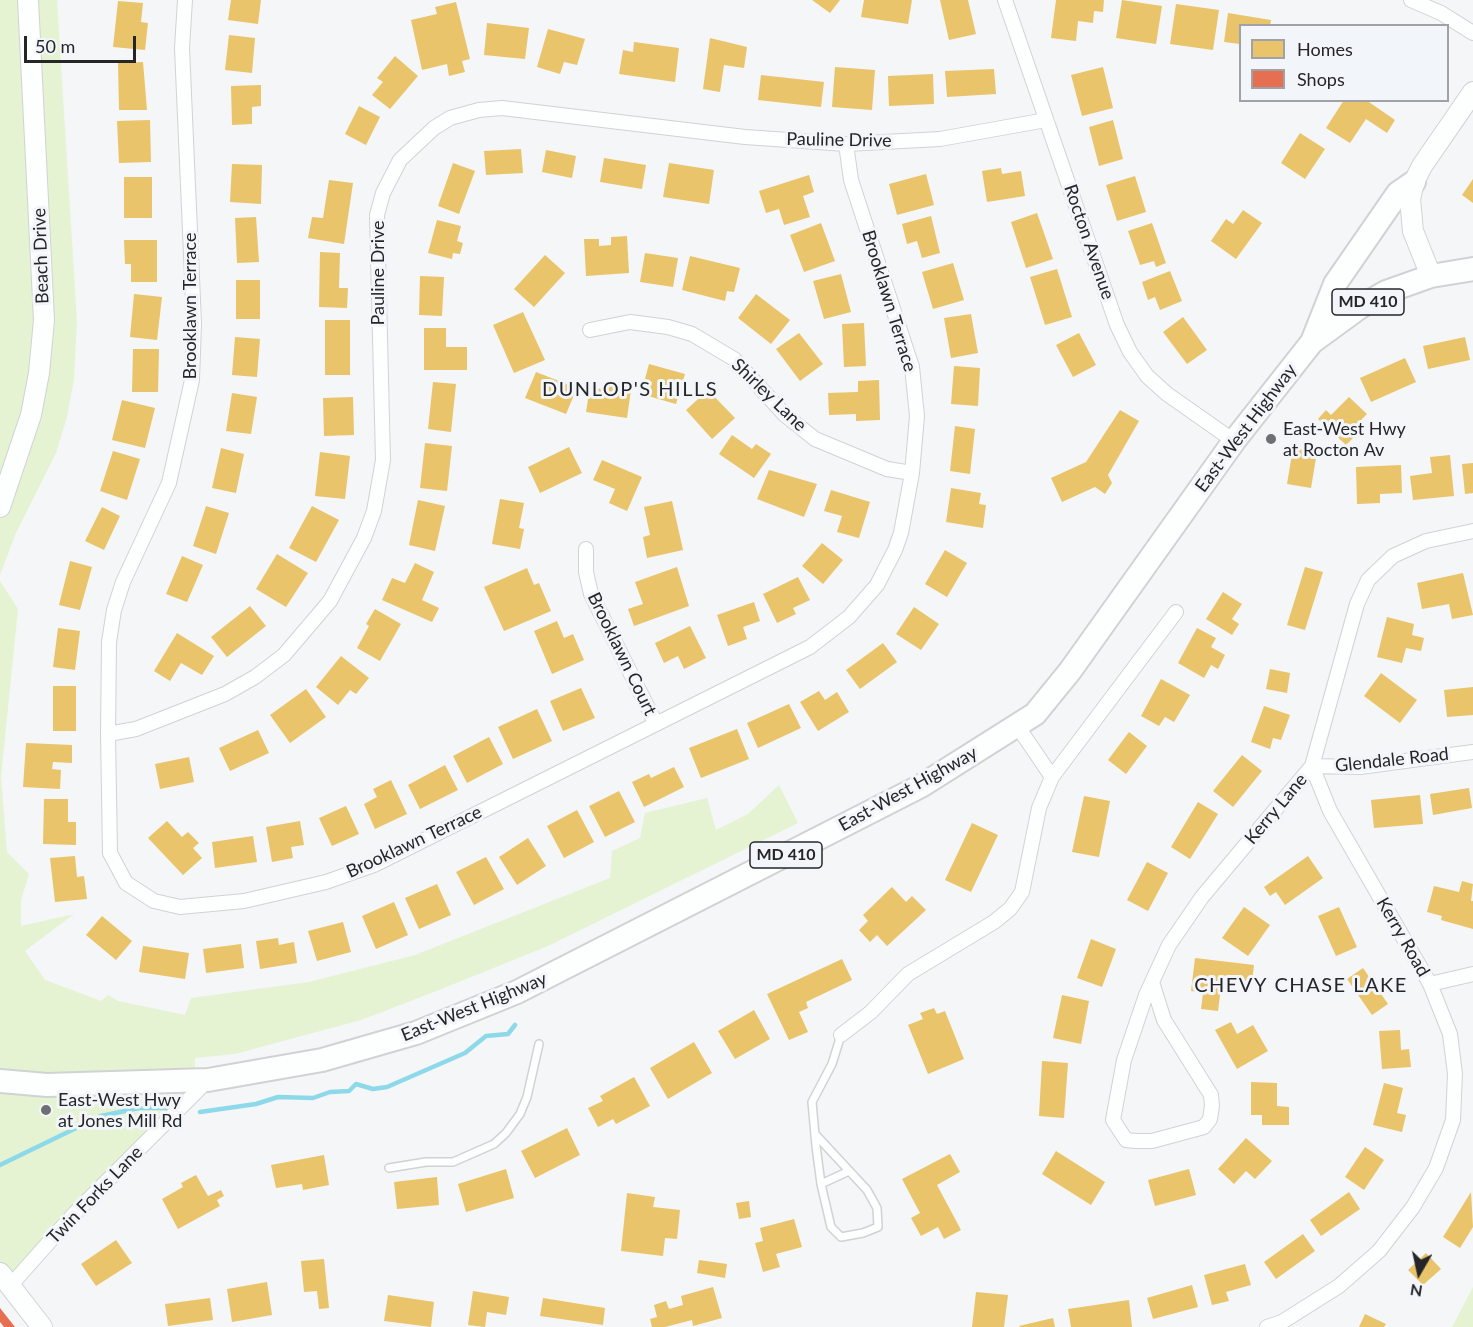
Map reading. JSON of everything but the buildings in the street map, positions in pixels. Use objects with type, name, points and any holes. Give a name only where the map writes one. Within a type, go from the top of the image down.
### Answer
[{"type":"main road","points":[[1312,342],[1335,284],[1398,193],[1414,182]]},
{"type":"main road","name":"East-West Highway","points":[[0,1081],[47,1085],[208,1080],[322,1060],[416,1033],[517,992],[921,786],[1018,727],[1035,714],[1070,671],[1234,441],[1312,342],[1360,307],[1386,292],[1431,276],[1473,269]]},
{"type":"street","name":"Beach Drive","points":[[0,507],[31,415],[39,373],[44,320],[28,0]]},
{"type":"street","name":"Brooklawn Terrace","points":[[185,0],[182,48],[194,323],[192,380],[169,483],[123,582],[114,609],[109,642],[108,734],[110,853],[126,883],[154,901],[180,907],[244,901],[326,882],[374,865],[810,646],[849,617],[877,585],[901,533],[912,473],[917,416],[912,368],[851,180],[846,144]]},
{"type":"street","name":"Rocton Avenue","points":[[1005,0],[1117,325],[1130,352],[1147,376],[1167,394],[1234,441]]},
{"type":"street","points":[[1411,0],[1441,13],[1473,33]]},
{"type":"street","points":[[1431,276],[1409,216],[1414,182],[1473,92]]},
{"type":"street","name":"Pauline Drive","points":[[108,734],[136,729],[225,694],[284,655],[330,601],[364,538],[375,511],[383,460],[376,215],[383,193],[400,160],[434,128],[450,118],[479,110],[502,108],[745,137],[846,144],[940,139],[1046,120]]},
{"type":"street","name":"Shirley Lane","points":[[590,330],[630,322],[668,327],[692,334],[734,359],[785,415],[816,439],[887,469],[912,473]]},
{"type":"street","name":"Kerry Lane","points":[[1152,982],[1164,1020],[1212,1095],[1210,1119],[1204,1127],[1152,1141],[1126,1140],[1118,1131],[1113,1120],[1114,1103],[1124,1060],[1152,982],[1169,945],[1202,897],[1312,766],[1357,604],[1368,580],[1393,556],[1426,541],[1473,531]]},
{"type":"street","name":"Brooklawn Court","points":[[586,549],[586,572],[591,594],[656,724]]},
{"type":"street","points":[[841,1035],[870,1012],[908,974],[994,922],[1010,909],[1022,892],[1040,808],[1052,777],[1176,612]]},
{"type":"street","points":[[1018,727],[1052,777]]},
{"type":"street","name":"Glendale Road","points":[[1312,766],[1360,767],[1473,752]]},
{"type":"street","name":"Kerry Road","points":[[1268,1327],[1284,1324],[1339,1287],[1379,1251],[1413,1207],[1436,1168],[1453,1120],[1455,1074],[1450,1034],[1430,984],[1330,811],[1312,766]]},
{"type":"street","points":[[1430,984],[1473,974]]},
{"type":"street","name":"Twin Forks Lane","points":[[5,1280],[208,1080]]},
{"type":"street","points":[[5,1280],[42,1327]]},
{"type":"lane","points":[[815,1134],[867,1190],[877,1208],[878,1227],[841,1237],[831,1227],[821,1184],[815,1134],[812,1102],[832,1064],[841,1035]]},
{"type":"lane","points":[[389,1168],[426,1162],[453,1162],[494,1144],[506,1133],[520,1114],[539,1044]]},
{"type":"lane","points":[[821,1184],[849,1171]]},
{"type":"green space","points":[[0,0],[57,0],[77,322],[74,379],[67,417],[56,453],[16,533],[0,575]]},
{"type":"green space","points":[[0,581],[18,609],[1,777],[7,852],[29,874],[21,900],[21,926],[74,914],[25,951],[45,980],[101,1001],[108,995],[118,1001],[185,1015],[191,998],[309,982],[415,955],[610,878],[612,851],[640,838],[645,813],[707,798],[716,830],[748,814],[779,785],[798,823],[548,946],[439,990],[361,1020],[235,1054],[195,1058],[195,1083],[0,1286]]},
{"type":"green space","points":[[1473,1287],[1473,1327],[1452,1327]]},
{"type":"waterway","points":[[200,1112],[256,1104],[278,1097],[313,1098],[330,1092],[349,1091],[356,1084],[373,1089],[387,1087],[465,1053],[486,1036],[508,1034],[515,1025]]},
{"type":"waterway","points":[[0,1165],[101,1116],[139,1108],[174,1108]]},
{"type":"place","name":"East-West Hwy at Rocton Av","points":[[1271,439]]},
{"type":"place","name":"East-West Hwy at Jones Mill Rd","points":[[46,1110]]},
{"type":"district","name":"DUNLOP'S HILLS","points":[[630,390]]},
{"type":"district","name":"CHEVY CHASE LAKE","points":[[1301,986]]}]
